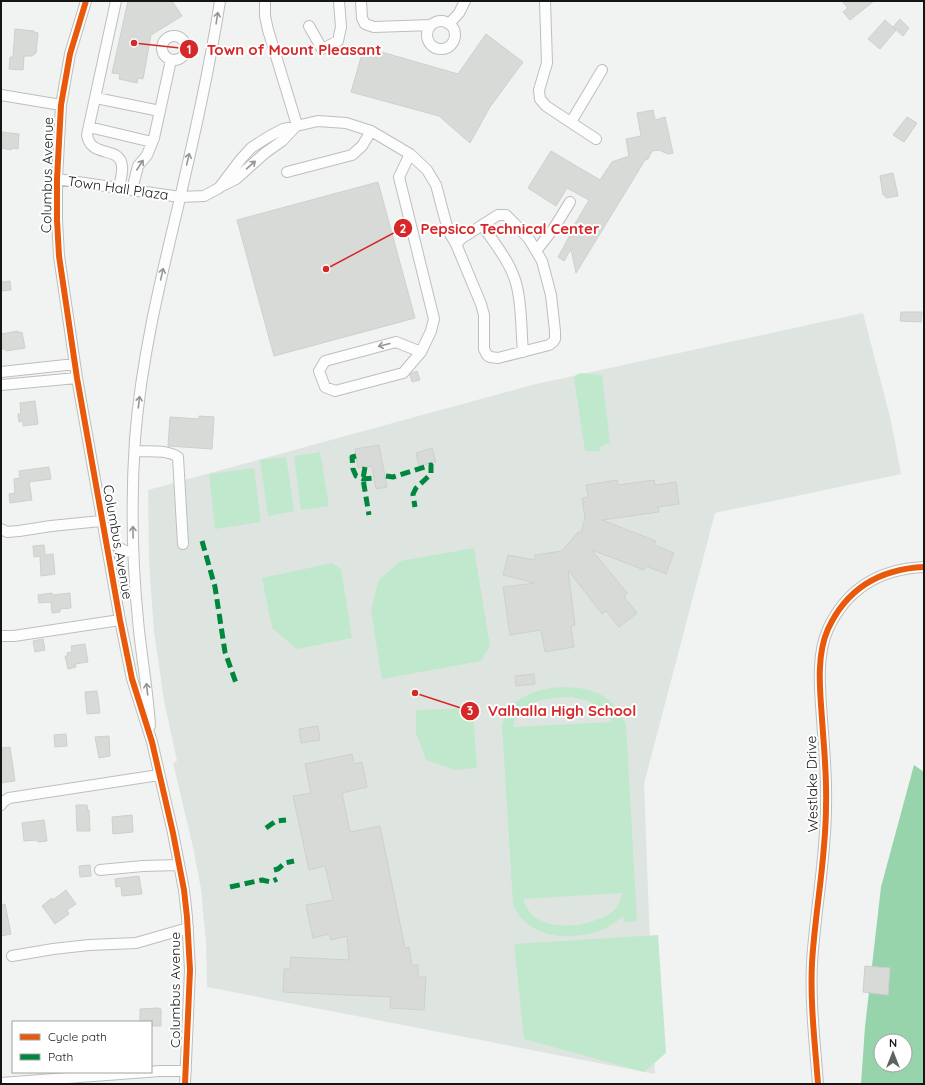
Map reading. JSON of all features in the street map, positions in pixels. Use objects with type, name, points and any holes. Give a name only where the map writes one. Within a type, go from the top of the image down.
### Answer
[{"type":"street","name":"Columbus Avenue","points":[[86,1],[70,54],[61,105],[57,179],[59,256],[77,378],[101,521],[120,620],[134,686],[152,742],[184,890],[190,970],[185,1084]]},
{"type":"street","points":[[116,1],[89,127],[88,139],[94,148],[114,154],[121,160],[122,166],[119,188]]},
{"type":"street","name":"Columbus Avenue","points":[[152,742],[138,621],[133,552],[135,451],[140,392],[148,337],[209,67],[220,1]]},
{"type":"street","points":[[265,1],[265,16],[268,30],[297,125],[318,121],[346,123],[371,131],[410,154],[427,170],[436,185],[448,230],[456,244],[481,304],[484,315],[484,349],[487,355],[498,358],[549,345],[553,342],[555,339],[552,295],[542,261],[529,239],[506,215],[498,215],[462,238],[456,244]]},
{"type":"street","points":[[309,26],[322,49],[338,41],[341,27],[339,1]]},
{"type":"street","points":[[361,1],[362,18],[365,24],[374,27],[431,26],[440,22],[449,24],[452,27],[455,36],[452,44],[444,48],[435,47],[429,41],[428,33],[431,26]]},
{"type":"street","points":[[449,24],[459,13],[465,1]]},
{"type":"street","points":[[545,1],[547,62],[539,90],[540,99],[546,106],[596,139]]},
{"type":"street","points":[[132,190],[138,166],[147,155],[152,142],[171,60]]},
{"type":"street","points":[[571,122],[602,70]]},
{"type":"street","points":[[1,95],[61,105]]},
{"type":"street","points":[[96,98],[160,111]]},
{"type":"street","name":"Town Hall Plaza","points":[[57,179],[180,197],[204,196],[219,188],[240,159],[251,148],[282,129],[297,125]]},
{"type":"street","points":[[89,127],[152,142]]},
{"type":"street","points":[[287,172],[352,155],[362,146],[371,131]]},
{"type":"street","points":[[410,154],[400,177],[434,319],[431,331],[421,352],[403,373],[335,391],[325,387],[319,371],[324,360],[396,342],[421,352]]},
{"type":"street","points":[[536,251],[554,228],[570,202]]},
{"type":"street","points":[[482,225],[507,263],[517,286],[520,304],[523,352]]},
{"type":"street","points":[[1,372],[75,364]]},
{"type":"street","points":[[1,384],[77,378]]},
{"type":"street","points":[[135,451],[164,452],[178,457],[183,544]]},
{"type":"street","points":[[1,529],[7,532],[20,531],[50,526],[101,521],[110,537],[121,550],[126,553],[133,552]]},
{"type":"street","name":"Westlake Drive","points":[[818,1084],[812,987],[814,945],[826,808],[826,770],[820,691],[821,656],[828,629],[842,606],[851,595],[863,585],[877,577],[907,568],[924,567]]},
{"type":"street","points":[[1,636],[14,636],[120,620]]},
{"type":"street","points":[[1,806],[3,802],[9,798],[159,775]]},
{"type":"street","points":[[100,870],[143,866],[179,865]]},
{"type":"street","points":[[12,956],[89,945],[136,943],[188,928]]},
{"type":"street","points":[[152,1072],[186,1071]]},
{"type":"street","points":[[1,1083],[134,1073]]},
{"type":"shaded area","points":[[863,313],[891,421],[901,474],[715,513],[644,784],[655,1074],[207,987],[206,943],[201,889],[193,847],[173,763],[177,761],[164,701],[154,631],[149,561],[148,490],[536,384]]},
{"type":"shaded area","points":[[581,373],[602,375],[610,443],[601,446],[600,451],[585,451],[574,378],[576,375]]},
{"type":"shaded area","points":[[320,452],[329,506],[301,510],[294,456]]},
{"type":"shaded area","points":[[286,457],[294,511],[268,516],[260,460]]},
{"type":"shaded area","points":[[254,468],[261,522],[215,529],[209,474]]},
{"type":"shaded area","points":[[474,548],[490,646],[481,661],[382,679],[371,611],[378,581],[400,561]]},
{"type":"shaded area","points":[[332,563],[341,569],[352,638],[297,649],[272,628],[262,578]]},
{"type":"shaded area","points":[[563,687],[593,691],[608,699],[626,724],[637,921],[624,922],[623,916],[611,925],[596,932],[580,936],[547,934],[533,928],[521,918],[513,904],[502,727],[505,717],[516,702],[533,692]],"holes":[[[565,697],[586,700],[599,706],[604,710],[612,722],[513,727],[520,712],[526,707],[540,701]],[[622,893],[616,908],[608,915],[588,923],[566,926],[554,925],[535,917],[528,909],[523,899]]]},
{"type":"shaded area","points":[[466,708],[473,713],[477,768],[455,770],[426,760],[416,733],[416,710]]},
{"type":"shaded area","points":[[914,765],[924,772],[924,1084],[861,1084],[865,1027],[881,887]]},
{"type":"shaded area","points":[[658,935],[666,1053],[644,1072],[524,1039],[514,944]]},
{"type":"building","points":[[128,1],[172,1],[182,16],[151,35],[143,79],[138,78],[137,83],[119,79],[120,74],[112,73]]},
{"type":"building","points":[[842,1],[874,1],[850,20],[843,12],[848,8]]},
{"type":"building","points":[[900,19],[909,28],[903,36],[893,27]]},
{"type":"building","points":[[885,20],[896,30],[880,49],[868,39]]},
{"type":"building","points":[[15,29],[34,31],[38,33],[36,53],[32,56],[24,56],[23,70],[9,69],[10,57],[13,57]]},
{"type":"building","points":[[486,34],[523,62],[490,107],[470,143],[439,116],[351,92],[364,47],[458,74]]},
{"type":"building","points":[[653,110],[655,120],[665,117],[673,153],[668,154],[659,150],[652,151],[576,273],[571,249],[564,261],[558,257],[570,235],[569,234],[589,200],[567,188],[556,206],[528,188],[551,151],[600,180],[612,162],[629,156],[626,139],[641,136],[637,113]]},
{"type":"building","points":[[907,117],[917,123],[904,142],[893,135]]},
{"type":"building","points":[[1,132],[19,134],[18,149],[11,148],[11,150],[1,148]]},
{"type":"building","points":[[893,173],[898,196],[886,198],[885,195],[883,195],[880,176]]},
{"type":"building","points":[[378,182],[415,318],[274,356],[237,220]]},
{"type":"building","points":[[10,281],[11,290],[1,291],[1,282]]},
{"type":"building","points":[[901,312],[922,312],[921,322],[900,321]]},
{"type":"building","points":[[18,331],[18,333],[22,332],[25,348],[6,351],[5,349],[2,349],[1,334]]},
{"type":"building","points":[[417,371],[420,380],[412,382],[410,375]]},
{"type":"building","points":[[35,401],[38,424],[23,426],[23,421],[19,422],[18,414],[21,414],[20,403]]},
{"type":"building","points":[[199,416],[214,417],[212,449],[168,446],[170,417],[199,419]]},
{"type":"building","points":[[379,445],[387,487],[376,489],[372,466],[358,468],[355,449]]},
{"type":"building","points":[[432,448],[436,462],[419,466],[416,453]]},
{"type":"building","points":[[49,467],[51,479],[29,482],[32,500],[10,503],[9,494],[15,493],[14,479],[20,478],[19,471]]},
{"type":"building","points":[[617,480],[618,485],[654,480],[655,485],[676,482],[679,504],[658,507],[659,512],[602,520],[656,541],[654,545],[674,553],[666,574],[646,566],[644,570],[592,550],[627,593],[624,597],[637,613],[619,627],[606,611],[602,614],[568,570],[575,625],[571,626],[574,647],[545,652],[541,630],[510,635],[503,587],[535,583],[503,575],[508,555],[535,560],[535,555],[562,551],[578,532],[581,532],[585,518],[582,498],[588,497],[586,485]]},
{"type":"building","points":[[44,545],[45,555],[53,554],[55,574],[41,576],[40,556],[34,557],[33,546]]},
{"type":"building","points":[[52,593],[53,595],[70,593],[71,608],[60,609],[60,612],[52,613],[51,602],[39,603],[38,595]]},
{"type":"building","points":[[43,639],[45,650],[35,652],[33,641]]},
{"type":"building","points":[[85,644],[88,662],[75,664],[76,667],[68,669],[65,656],[68,656],[67,653],[72,652],[71,646]]},
{"type":"building","points":[[534,674],[535,684],[516,686],[515,676]]},
{"type":"building","points":[[97,691],[100,713],[87,714],[85,692]]},
{"type":"building","points":[[318,726],[320,740],[301,743],[299,729]]},
{"type":"building","points":[[66,734],[67,746],[55,747],[54,735]]},
{"type":"building","points":[[109,736],[110,756],[99,758],[95,737]]},
{"type":"building","points":[[10,747],[15,781],[1,783],[1,748]]},
{"type":"building","points":[[352,754],[354,764],[362,762],[367,787],[342,793],[350,832],[380,826],[405,948],[409,947],[412,965],[418,965],[418,977],[426,977],[424,1010],[390,1008],[391,997],[283,992],[284,969],[290,969],[291,957],[349,960],[347,936],[331,940],[329,934],[313,938],[306,905],[333,900],[325,866],[309,870],[293,796],[311,793],[305,764]]},
{"type":"building","points":[[76,805],[87,805],[88,811],[89,810],[90,831],[77,831]]},
{"type":"building","points":[[132,815],[133,832],[113,834],[112,817]]},
{"type":"building","points":[[44,820],[47,841],[24,841],[22,823]]},
{"type":"building","points":[[90,865],[91,876],[80,877],[79,866]]},
{"type":"building","points":[[139,876],[142,894],[122,896],[121,886],[116,887],[115,879]]},
{"type":"building","points":[[66,890],[76,904],[67,910],[69,914],[55,924],[42,906]]},
{"type":"building","points":[[5,904],[11,934],[1,936],[1,905]]},
{"type":"building","points":[[865,966],[890,968],[888,995],[863,992]]},
{"type":"building","points":[[140,1009],[161,1009],[161,1026],[152,1026],[152,1021],[140,1021]]},
{"type":"marked path","points":[[356,456],[352,457],[353,469],[356,476],[363,479],[374,478]]},
{"type":"marked path","points":[[386,476],[393,477],[431,465],[431,474],[416,488],[413,494],[415,507]]},
{"type":"marked path","points":[[365,467],[363,479],[369,515]]},
{"type":"marked path","points":[[202,541],[215,587],[225,652],[236,683]]},
{"type":"marked path","points":[[266,828],[276,821],[286,820]]},
{"type":"marked path","points":[[274,870],[278,869],[285,863],[294,861]]},
{"type":"marked path","points":[[230,887],[262,880],[271,882],[277,879]]},
{"type":"cycle path","points":[[86,1],[70,54],[61,105],[57,179],[59,256],[77,378],[120,620],[132,679],[152,742],[173,833],[184,890],[190,970],[185,1084]]},
{"type":"cycle path","points":[[818,1084],[813,1024],[812,963],[826,826],[826,773],[820,685],[820,662],[824,639],[828,629],[845,602],[867,583],[893,572],[924,567]]},
{"type":"place","name":"Town of Mount Pleasant","points":[[134,43]]},
{"type":"place","name":"Pepsico Technical Center","points":[[326,269]]},
{"type":"place","name":"Valhalla High School","points":[[415,693]]}]
